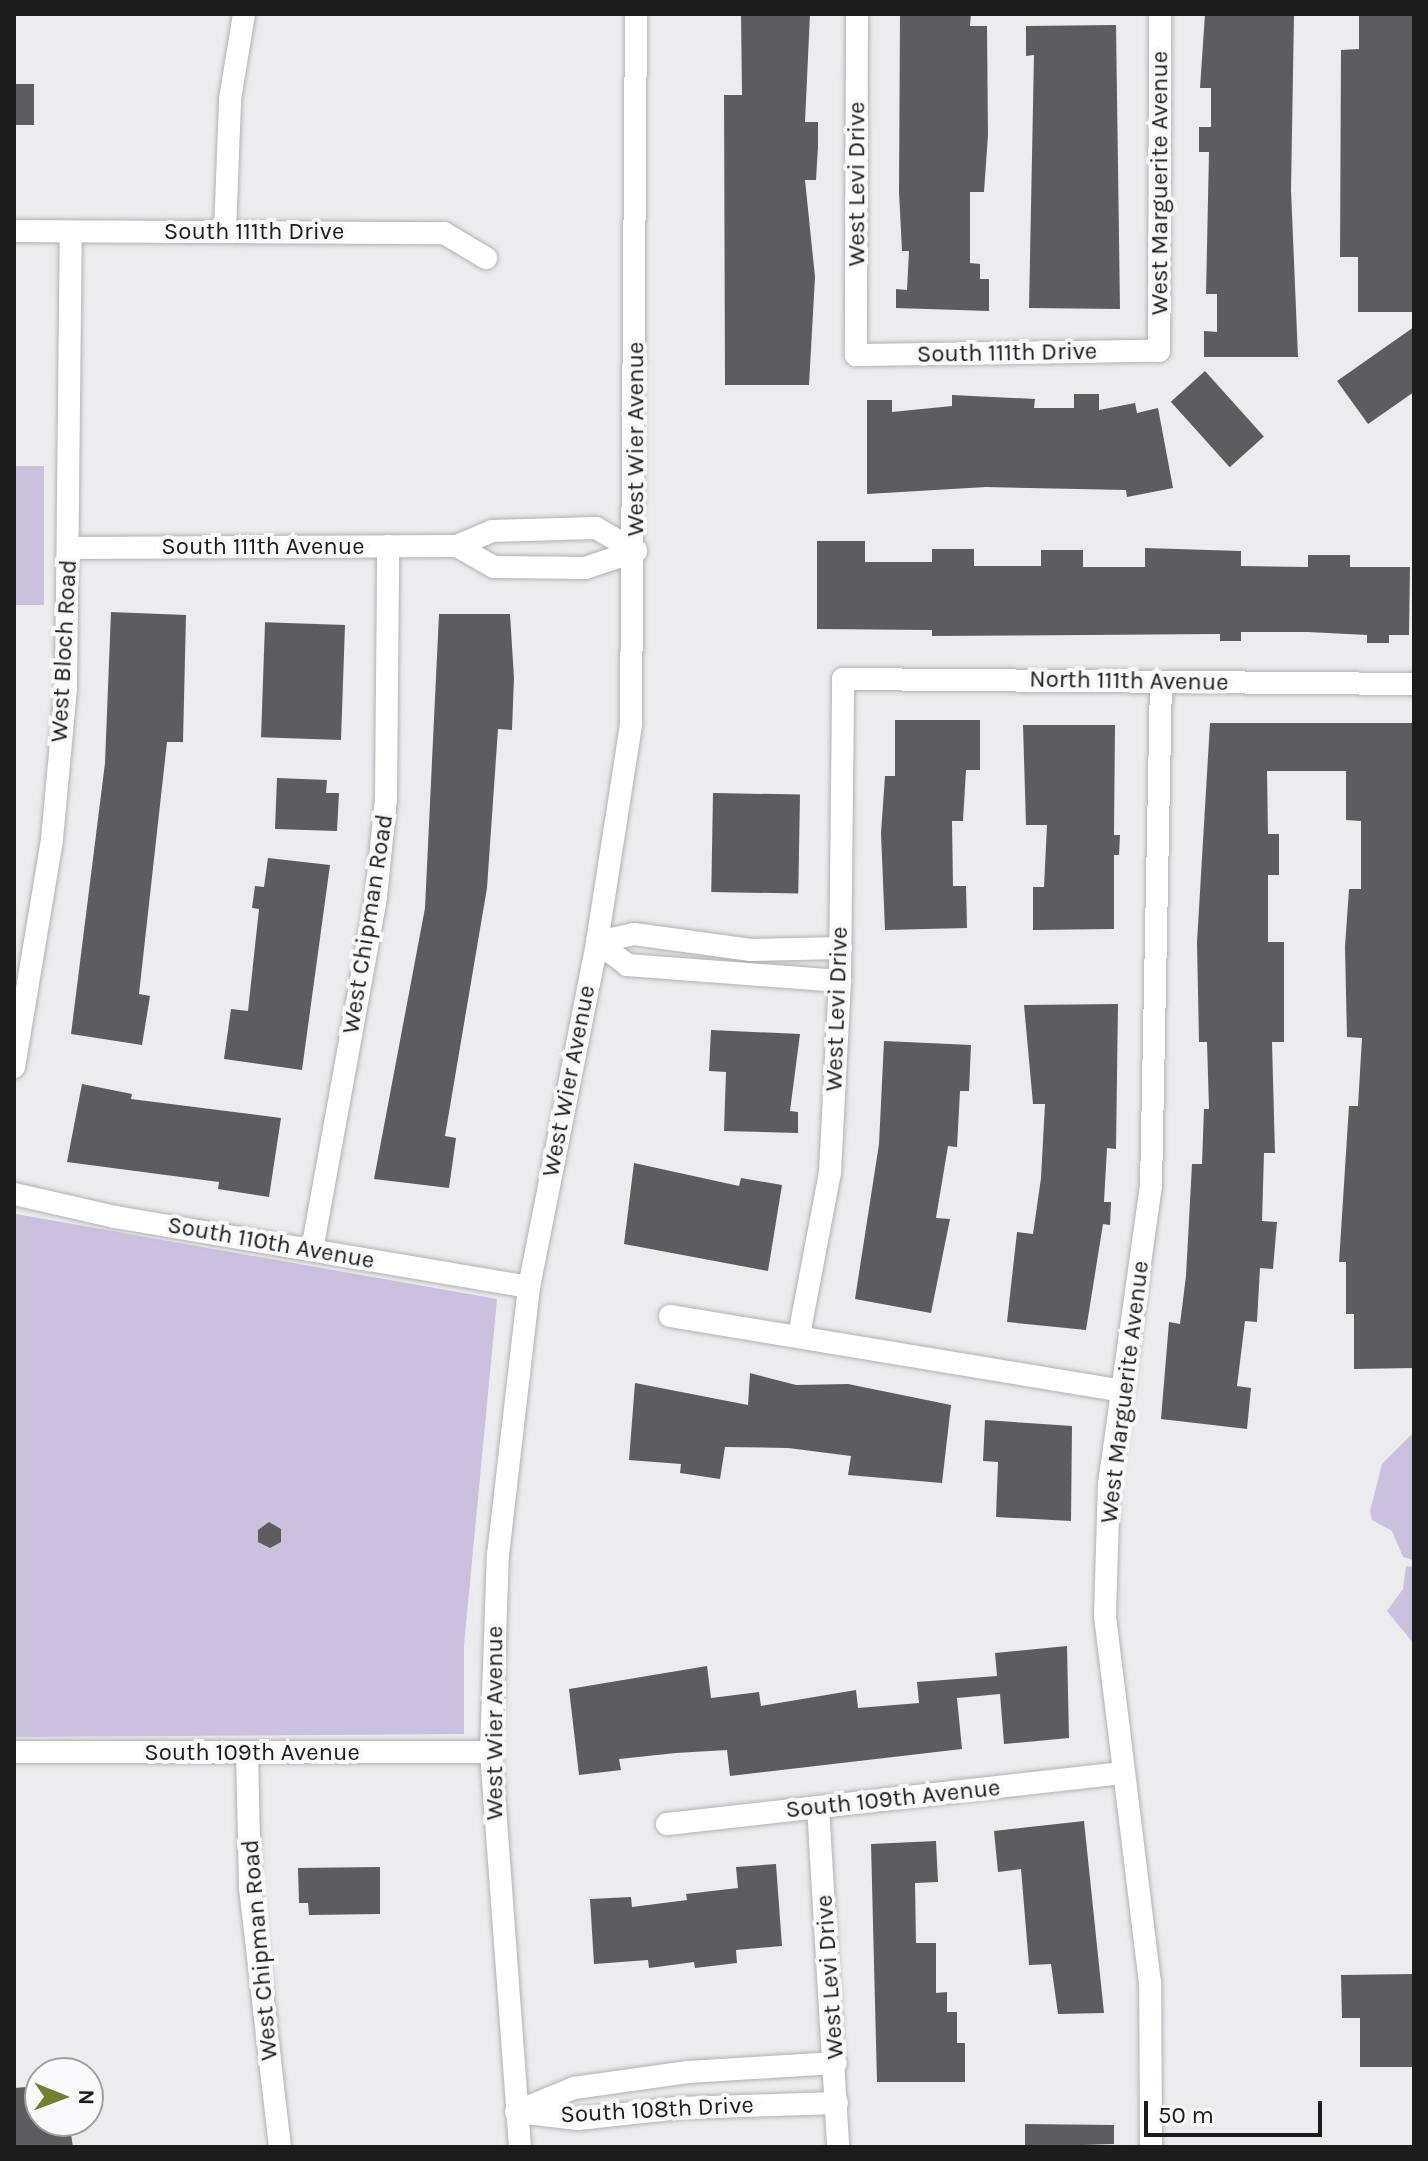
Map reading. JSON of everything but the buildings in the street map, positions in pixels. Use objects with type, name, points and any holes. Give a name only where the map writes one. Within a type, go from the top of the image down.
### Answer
[{"type":"street","points":[[225,232],[230,99],[244,14]]},
{"type":"street","name":"West Wier Avenue","points":[[520,2147],[491,1752],[504,1476],[529,1287],[597,942],[631,724],[636,551],[636,14]]},
{"type":"street","name":"West Levi Drive","points":[[856,355],[857,14]]},
{"type":"street","name":"West Marguerite Avenue","points":[[1159,351],[1160,14]]},
{"type":"street","name":"South 111th Drive","points":[[14,231],[444,233],[486,258]]},
{"type":"street","name":"West Bloch Road","points":[[14,1067],[52,839],[69,548],[71,232]]},
{"type":"street","name":"South 111th Drive","points":[[856,355],[1159,351]]},
{"type":"street","name":"South 111th Avenue","points":[[69,548],[457,546],[492,531],[596,528],[636,551]]},
{"type":"street","name":"West Chipman Road","points":[[312,1250],[376,897],[386,798],[388,546]]},
{"type":"street","name":"South 111th Avenue","points":[[457,546],[494,567],[585,568],[636,551]]},
{"type":"street","name":"West Levi Drive","points":[[799,1335],[830,1172],[841,948],[843,679]]},
{"type":"street","name":"North 111th Avenue","points":[[843,679],[1414,684]]},
{"type":"street","name":"West Marguerite Avenue","points":[[1151,2147],[1150,1983],[1120,1773],[1105,1616],[1109,1484],[1151,1187],[1161,682]]},
{"type":"street","points":[[597,942],[634,934],[751,950],[841,948]]},
{"type":"street","points":[[597,942],[627,965],[840,981]]},
{"type":"street","name":"South 110th Avenue","points":[[14,1194],[529,1287]]},
{"type":"street","points":[[670,1316],[1122,1391]]},
{"type":"street","name":"South 109th Avenue","points":[[14,1752],[491,1752]]},
{"type":"street","name":"West Chipman Road","points":[[247,1753],[250,1888],[280,2147]]},
{"type":"street","name":"South 109th Avenue","points":[[667,1824],[1120,1773]]},
{"type":"street","name":"West Levi Drive","points":[[818,1807],[836,2063],[838,2147]]},
{"type":"street","name":"South 108th Drive","points":[[516,2112],[574,2088],[688,2072],[836,2063]]},
{"type":"street","name":"South 108th Drive","points":[[516,2112],[578,2119],[679,2108],[837,2103]]},
{"type":"shaded area","points":[[14,466],[44,466],[44,605],[14,605]]},
{"type":"shaded area","points":[[16,1214],[497,1299],[464,1645],[464,1734],[14,1737]]},
{"type":"shaded area","points":[[1414,1432],[1414,1560],[1403,1557],[1392,1531],[1372,1520],[1370,1511],[1382,1464]]},
{"type":"shaded area","points":[[1406,1566],[1414,1567],[1414,1644],[1387,1611],[1403,1589]]}]
